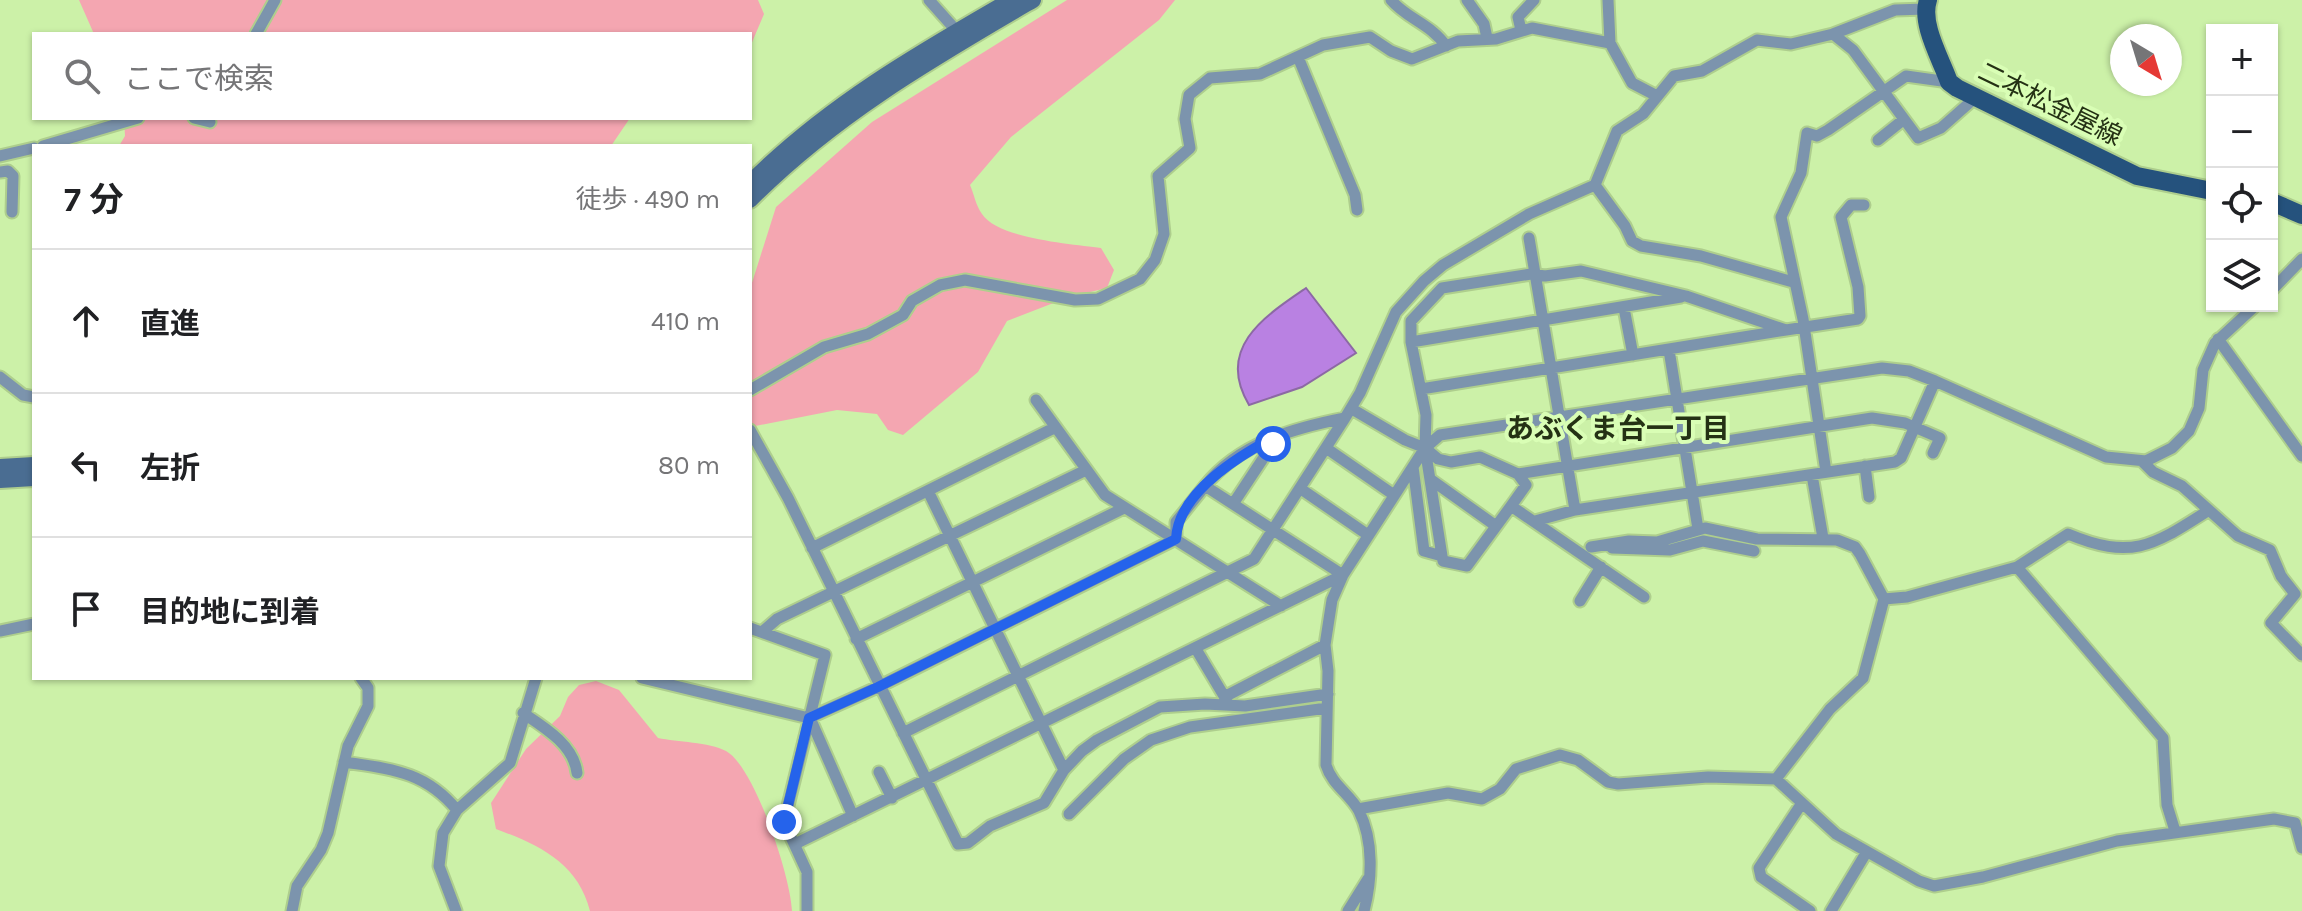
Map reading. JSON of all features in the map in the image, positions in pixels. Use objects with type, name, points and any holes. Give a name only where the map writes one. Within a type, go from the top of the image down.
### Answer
[{"type":"main road","name":"二本松金屋線","points":[[1926,4],[1949,82],[2137,176],[2206,190]]},
{"type":"main road","points":[[2278,205],[2302,215]]},
{"type":"street","points":[[257,32],[275,0]]},
{"type":"street","points":[[929,0],[961,36]]},
{"type":"street","points":[[752,198],[845,116],[1011,0]]},
{"type":"street","points":[[752,181],[801,135],[858,91],[1033,0]]},
{"type":"street","points":[[1391,0],[1432,28],[1446,46]]},
{"type":"street","points":[[1467,0],[1484,24],[1487,38]]},
{"type":"street","points":[[1521,30],[1518,17],[1534,0]]},
{"type":"street","points":[[1608,0],[1610,43],[1632,83],[1657,96]]},
{"type":"street","points":[[903,733],[1254,559],[1349,413],[1396,312],[1443,265],[1529,214],[1595,185],[1617,131],[1643,114],[1674,76],[1702,71],[1745,44],[1757,40],[1791,44],[1833,34],[1895,10],[1926,4]]},
{"type":"street","points":[[752,389],[824,347],[868,334],[903,315],[912,301],[940,285],[965,280],[1075,300],[1098,299],[1140,279],[1155,260],[1164,234],[1158,176],[1190,148],[1185,119],[1189,95],[1210,78],[1260,74],[1323,45],[1370,37],[1391,51],[1412,59],[1446,46],[1542,27],[1565,37],[1610,43]]},
{"type":"street","points":[[1833,34],[1853,50],[1918,138],[1941,128],[1976,97]]},
{"type":"street","points":[[1298,57],[1355,195],[1357,210]]},
{"type":"street","points":[[1826,472],[1804,328],[1781,217],[1798,183],[1807,133],[1817,136],[1828,130],[1906,76],[1949,82]]},
{"type":"street","points":[[50,144],[131,120]]},
{"type":"street","points":[[202,120],[210,122]]},
{"type":"street","points":[[1878,140],[1903,120]]},
{"type":"street","points":[[0,156],[32,148]]},
{"type":"street","points":[[0,172],[8,171],[13,176],[12,212]]},
{"type":"street","points":[[1595,185],[1632,241],[1641,246],[1701,256],[1793,282]]},
{"type":"street","points":[[1421,389],[1804,328],[1860,316],[1858,287],[1841,217],[1851,205],[1864,205]]},
{"type":"street","points":[[1529,238],[1538,276],[1575,510]]},
{"type":"street","points":[[2278,284],[2302,259]]},
{"type":"street","points":[[1176,539],[1176,522],[1205,486],[1233,459],[1278,435],[1349,413],[1425,448],[1438,459],[1451,462],[1480,457],[1518,474],[1526,485],[1467,566],[1443,561],[1425,448],[1426,415],[1413,367],[1411,321],[1442,288],[1581,271],[1686,296],[1786,330]]},
{"type":"street","points":[[1411,342],[1686,296]]},
{"type":"street","points":[[1624,308],[1633,355]]},
{"type":"street","points":[[1364,911],[1370,875],[1369,849],[1358,809],[1329,776],[1326,765],[1328,694],[1325,645],[1332,600],[1343,575],[1394,495],[1425,448],[1440,435],[1812,376],[1882,368],[1909,371],[1935,381],[2106,457],[2142,461],[2156,458],[2172,448],[2189,431],[2199,408],[2203,370],[2218,339],[2248,312]]},
{"type":"street","points":[[2218,339],[2302,456]]},
{"type":"street","points":[[1669,350],[1698,529]]},
{"type":"street","points":[[0,377],[23,395],[32,397]]},
{"type":"street","points":[[1535,521],[1575,510],[1895,462],[1901,458],[1935,381]]},
{"type":"street","points":[[1036,400],[1084,471],[1122,509],[1230,571],[1281,606]]},
{"type":"street","points":[[1518,474],[1819,424],[1883,418],[1940,438],[1933,453]]},
{"type":"street","points":[[812,548],[1054,428]]},
{"type":"street","points":[[752,434],[812,548],[926,781],[962,845],[990,826],[1044,803],[1064,770],[1097,740],[1160,707],[1227,701],[1325,645]]},
{"type":"street","points":[[1233,504],[1278,435]]},
{"type":"street","points":[[1326,448],[1394,495]]},
{"type":"street","points":[[2142,461],[2153,472],[2182,486],[2238,536],[2270,550],[2281,576],[2295,594],[2271,623],[2302,655]]},
{"type":"street","points":[[0,467],[32,465]]},
{"type":"street","points":[[1865,466],[1869,497]]},
{"type":"street","points":[[1413,467],[1424,551],[1442,556]]},
{"type":"street","points":[[756,630],[1084,471]]},
{"type":"street","points":[[1812,475],[1823,538]]},
{"type":"street","points":[[0,480],[32,478]]},
{"type":"street","points":[[1430,479],[1496,526]]},
{"type":"street","points":[[1205,486],[1343,575]]},
{"type":"street","points":[[1301,489],[1368,535]]},
{"type":"street","points":[[928,491],[948,538],[1064,770]]},
{"type":"street","points":[[1511,506],[1644,597]]},
{"type":"street","points":[[856,639],[1122,509]]},
{"type":"street","points":[[1884,599],[1907,597],[2017,567],[2068,534],[2117,548],[2148,546],[2209,510]]},
{"type":"street","points":[[1754,551],[1703,541],[1657,551],[1591,547],[1629,541],[1657,542],[1698,529],[1757,539],[1823,538],[1855,547],[1884,599],[1863,678],[1830,709],[1776,779]]},
{"type":"street","points":[[650,680],[809,718],[995,630],[1176,539]]},
{"type":"street","points":[[1580,601],[1601,567]]},
{"type":"street","points":[[2017,567],[2163,738],[2167,805],[2175,831]]},
{"type":"street","points":[[797,843],[1343,575]]},
{"type":"street","points":[[0,630],[32,624]]},
{"type":"street","points":[[756,630],[825,655],[784,822],[797,843],[807,872],[807,911]]},
{"type":"street","points":[[1196,649],[1221,697],[1227,701],[1245,706],[1328,694]]},
{"type":"street","points":[[292,911],[297,886],[321,850],[328,833],[344,762],[368,706],[368,688],[362,680]]},
{"type":"street","points":[[456,911],[438,853],[443,833],[457,810],[510,763],[535,680]]},
{"type":"street","points":[[1069,814],[1124,759],[1151,740],[1190,727],[1327,708]]},
{"type":"street","points":[[523,713],[558,740],[570,754],[577,773]]},
{"type":"street","points":[[809,718],[853,816]]},
{"type":"street","points":[[1358,809],[1448,793],[1482,799],[1500,789],[1516,769],[1560,755],[1578,760],[1608,782],[1618,784],[1708,777],[1776,779],[1836,834],[1866,853],[1919,881],[1945,886],[2117,841],[2175,831],[2288,819],[2295,823],[2302,848]]},
{"type":"street","points":[[344,762],[398,771],[429,781],[457,810]]},
{"type":"street","points":[[879,772],[892,798]]},
{"type":"street","points":[[1802,803],[1759,868],[1761,877],[1810,911]]},
{"type":"street","points":[[1831,911],[1866,853]]},
{"type":"street","points":[[1348,911],[1370,875]]},
{"type":"shaded area","points":[[79,0],[758,0],[764,14],[752,42],[752,32],[93,32]]},
{"type":"shaded area","points":[[1067,0],[1175,0],[1159,20],[1011,137],[970,185],[982,214],[1003,229],[1037,239],[1101,248],[1114,270],[1107,288],[1069,297],[1007,321],[978,372],[903,435],[888,430],[877,414],[837,410],[752,427],[752,283],[776,207],[872,122]]},
{"type":"shaded area","points":[[124,120],[629,120],[612,144],[120,144],[125,136]]},
{"type":"shaded area","points":[[1306,288],[1356,353],[1302,387],[1249,405],[1240,385],[1238,367],[1241,350],[1261,322]]},
{"type":"shaded area","points":[[596,681],[619,690],[658,738],[719,748],[737,761],[770,825],[792,911],[590,911],[576,880],[555,858],[496,829],[491,803],[526,749],[560,716],[568,697],[579,685]]},
{"type":"district","name":"あぶくま台一丁目","points":[[1618,428]]},
{"type":"route","points":[[784,822],[809,718],[1176,539],[1176,522],[1217,471],[1278,435],[1273,444]]}]
